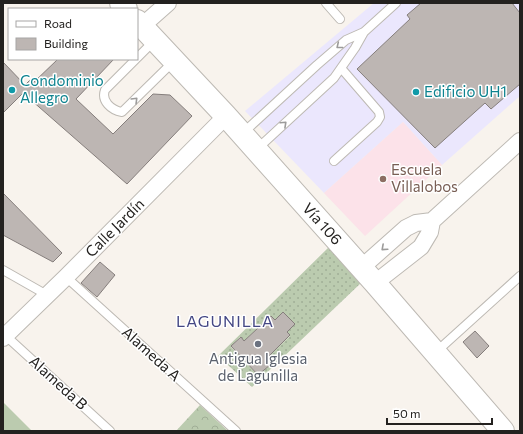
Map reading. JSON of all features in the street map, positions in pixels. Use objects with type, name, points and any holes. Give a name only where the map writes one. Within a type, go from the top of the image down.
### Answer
[{"type":"main road","name":"Vía 106","points":[[145,29],[226,116],[436,352],[502,431]]},
{"type":"street","points":[[145,29],[168,3]]},
{"type":"street","name":"Calle Jardín","points":[[4,337],[66,277],[226,116]]},
{"type":"street","points":[[368,276],[406,228],[416,223],[432,220],[520,141]]},
{"type":"street","points":[[368,276],[421,247],[430,232],[432,220]]},
{"type":"lane","points":[[326,3],[340,19]]},
{"type":"lane","points":[[256,150],[334,78],[364,32],[396,3]]},
{"type":"lane","points":[[138,55],[145,29]]},
{"type":"lane","points":[[241,134],[346,40],[364,32]]},
{"type":"lane","points":[[136,60],[105,90],[103,95],[104,100],[114,111],[122,112],[174,61]]},
{"type":"lane","points":[[334,161],[377,122],[380,117],[379,112],[341,68]]},
{"type":"lane","points":[[3,270],[47,295]]},
{"type":"lane","points":[[436,352],[520,276]]},
{"type":"lane","name":"Alameda A","points":[[66,277],[236,431]]},
{"type":"lane","name":"Alameda B","points":[[4,337],[110,431]]},
{"type":"shaded area","points":[[374,3],[520,3],[520,96],[442,165],[403,122],[324,193],[245,111]]},
{"type":"shaded area","name":"Escuela Villalobos","points":[[403,122],[442,165],[365,236],[324,193]]},
{"type":"green space","points":[[329,247],[362,282],[252,387],[218,356]],"holes":[[[283,312],[287,332],[290,336],[265,360],[270,365],[258,375],[231,347],[240,337],[244,341],[271,316],[275,320]]]},
{"type":"green space","points":[[3,402],[32,431],[3,431]]},
{"type":"green space","points":[[200,405],[228,431],[176,431]]},
{"type":"building","points":[[421,3],[512,3],[520,13],[520,84],[491,109],[485,103],[435,148],[357,69],[410,19],[407,15]]},
{"type":"building","points":[[57,60],[113,60],[76,99],[113,134],[153,94],[170,95],[192,116],[127,184],[23,93],[3,113],[3,62],[25,85],[30,80],[33,83]]},
{"type":"building","points":[[3,193],[62,253],[53,262],[3,235]]},
{"type":"building","points":[[100,262],[115,275],[97,297],[81,283]]},
{"type":"building","name":"Antigua Iglesia de Lagunilla","points":[[283,312],[295,324],[287,332],[290,335],[265,360],[270,365],[258,375],[231,346],[241,337],[244,341],[271,316],[275,320]]},
{"type":"building","points":[[475,331],[489,346],[477,358],[463,342]]},
{"type":"place","name":"Condominio Allegro","points":[[12,90]]},
{"type":"place","name":"Edificio UH1","points":[[416,92]]},
{"type":"place","name":"Escuela Villalobos","points":[[383,179]]},
{"type":"place","name":"Antigua Iglesia de Lagunilla","points":[[258,344]]},
{"type":"district","name":"LAGUNILLA","points":[[225,321]]}]
